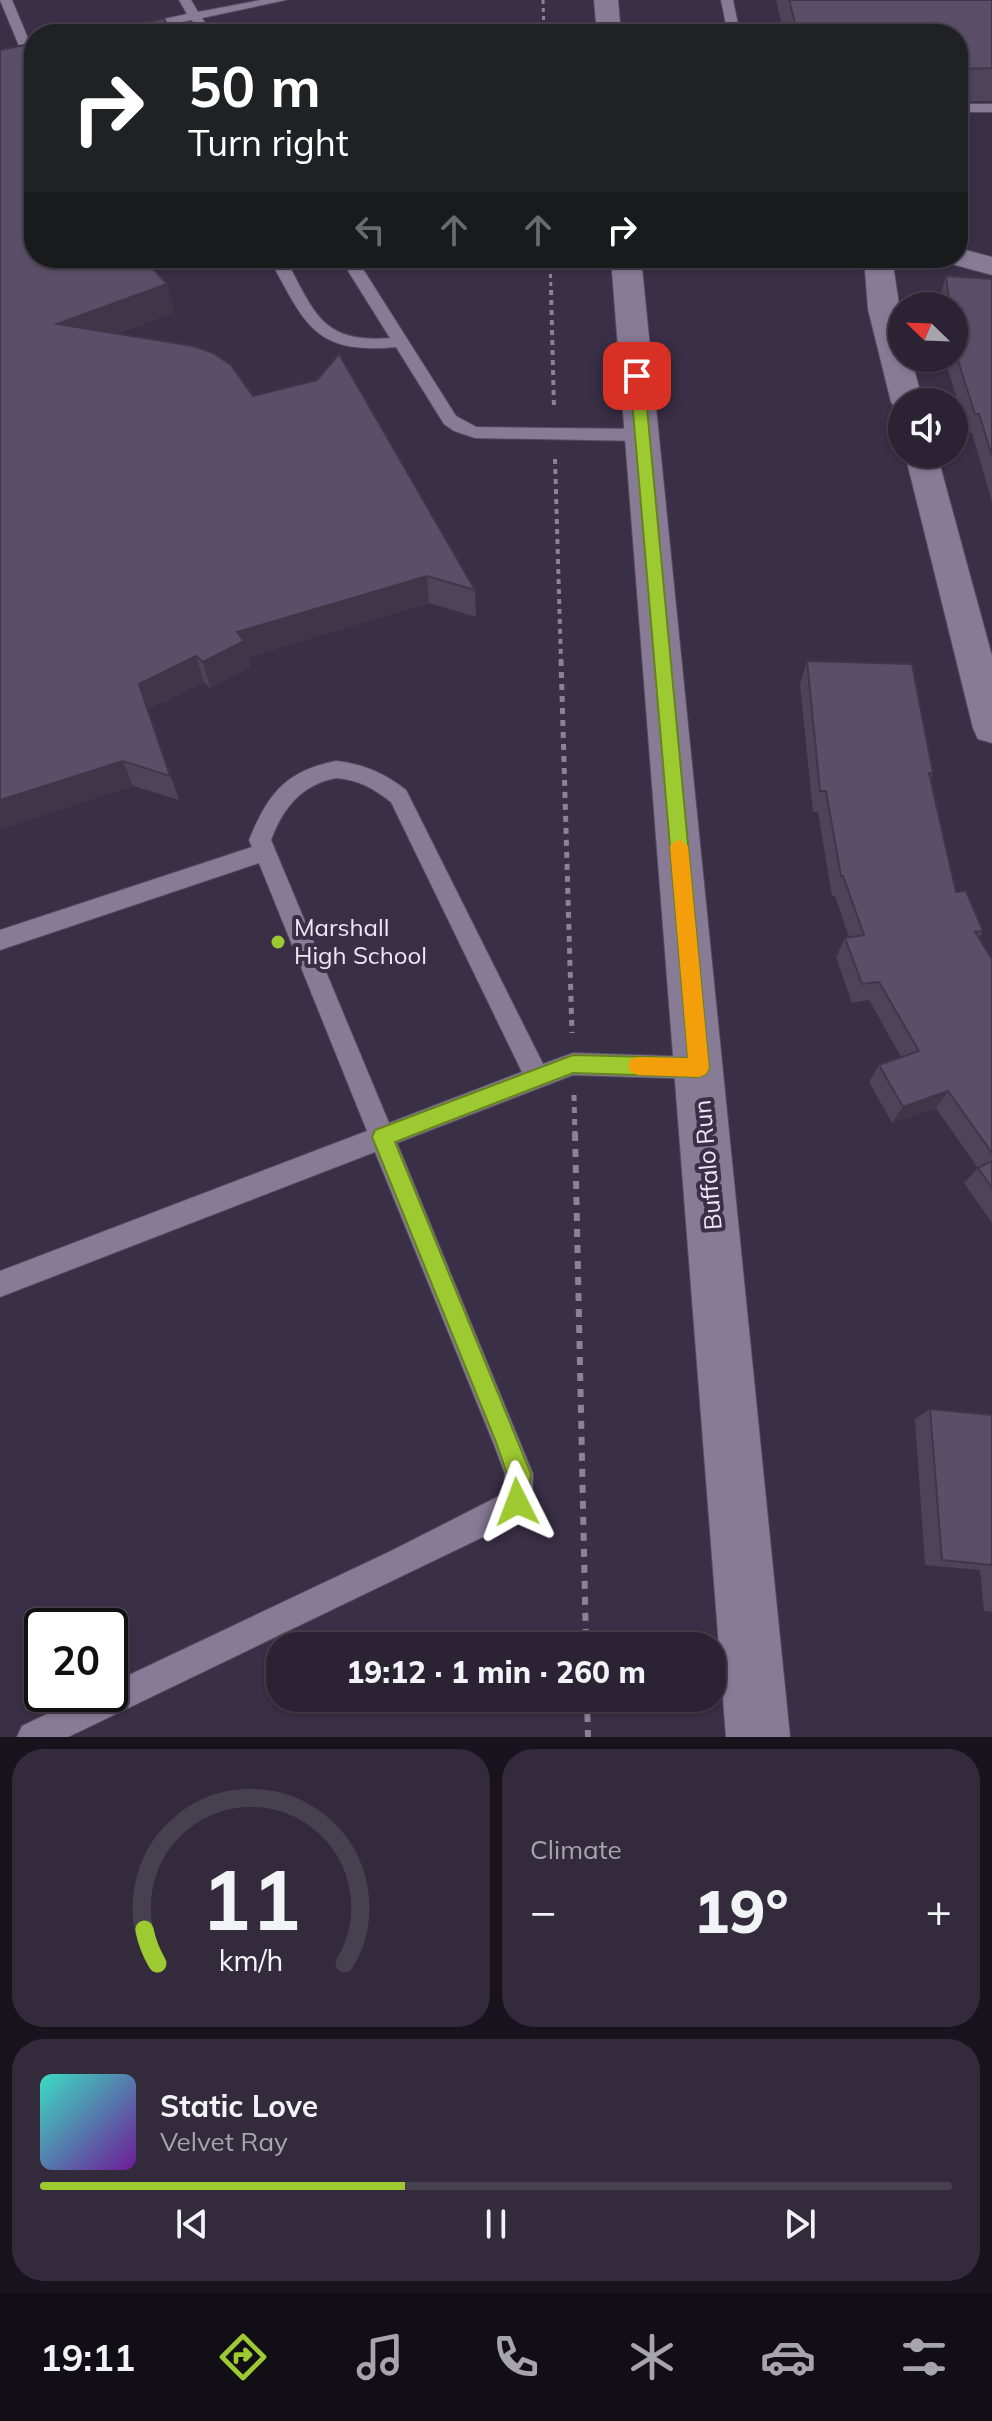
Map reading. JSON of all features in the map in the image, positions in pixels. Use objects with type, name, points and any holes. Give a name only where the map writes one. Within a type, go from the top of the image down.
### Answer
[{"type":"street","points":[[606,0],[608,24]]},
{"type":"street","points":[[968,260],[992,266]]},
{"type":"street","name":"Buffalo Run","points":[[627,268],[758,1737]]},
{"type":"street","points":[[879,268],[883,309],[903,388]]},
{"type":"street","points":[[926,468],[980,635],[992,728]]},
{"type":"lane","points":[[6,0],[24,48]]},
{"type":"lane","points":[[185,0],[200,24]]},
{"type":"lane","points":[[153,24],[280,0]]},
{"type":"lane","points":[[727,0],[732,24]]},
{"type":"lane","points":[[968,108],[992,108]]},
{"type":"lane","points":[[283,268],[320,331],[334,340],[370,346],[400,342]]},
{"type":"lane","points":[[354,268],[450,420],[460,427],[475,432],[642,435]]},
{"type":"lane","points":[[33,1737],[430,1549],[500,1514],[517,1502],[519,1474],[507,1442],[260,840],[267,817],[279,798],[305,777],[328,768],[357,773],[385,784],[399,796],[537,1078]]},
{"type":"lane","points":[[0,940],[265,852]]},
{"type":"lane","points":[[0,1284],[573,1064],[699,1068]]},
{"type":"path","points":[[543,0],[544,24]]},
{"type":"path","points":[[550,268],[586,1632]]},
{"type":"path","points":[[587,1712],[588,1737]]},
{"type":"building","points":[[789,0],[992,0],[992,68],[968,69],[968,24],[795,24]]},
{"type":"building","points":[[164,19],[167,24],[137,24]]},
{"type":"building","points":[[24,45],[24,268],[152,268],[167,284],[57,324],[193,346],[213,353],[231,365],[253,396],[317,380],[339,354],[475,590],[427,576],[237,632],[244,641],[203,662],[196,656],[139,684],[170,776],[123,761],[0,800],[0,50]]},
{"type":"building","points":[[946,276],[992,279],[992,456],[962,372],[968,372],[968,292],[948,292]]},
{"type":"building","points":[[807,661],[912,664],[933,773],[929,773],[956,892],[966,891],[983,931],[975,932],[992,959],[992,1153],[948,1091],[903,1107],[879,1065],[919,1051],[879,982],[862,984],[845,938],[864,935],[841,876],[826,791],[820,791]]},
{"type":"building","points":[[992,1161],[992,1188],[978,1168]]},
{"type":"building","points":[[930,1409],[992,1415],[992,1565],[942,1560]]},
{"type":"slow traffic","points":[[638,1066],[699,1068],[679,846]]},
{"type":"place","name":"Marshall High School","points":[[278,942]]},
{"type":"route","points":[[517,1502],[519,1474],[382,1137],[573,1064],[699,1068],[637,376]]}]
